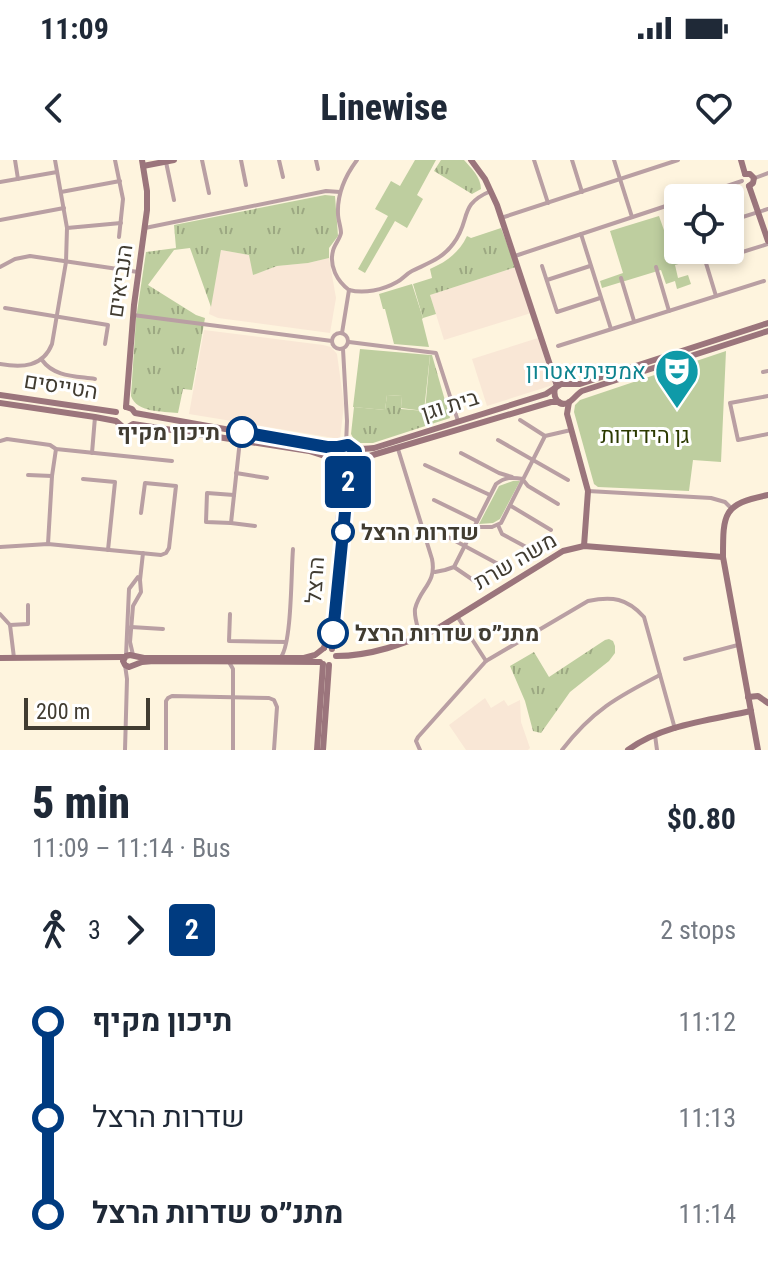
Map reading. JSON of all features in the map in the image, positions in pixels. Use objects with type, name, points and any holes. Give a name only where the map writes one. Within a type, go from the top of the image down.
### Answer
[{"type":"main road","points":[[471,160],[491,191],[554,377],[561,386],[574,391],[567,414]]},
{"type":"main road","points":[[741,160],[745,186],[749,186],[768,242]]},
{"type":"main road","points":[[143,163],[170,161]]},
{"type":"main road","name":"הנביאים","points":[[126,407],[133,315],[145,228],[147,199],[143,163]]},
{"type":"main road","points":[[744,178],[750,174],[754,178],[749,186]]},
{"type":"main road","name":"בית וגן","points":[[354,448],[374,448],[546,394],[561,386],[580,384],[768,323]]},
{"type":"main road","points":[[571,400],[582,391],[768,331]]},
{"type":"main road","points":[[561,386],[554,396],[567,414],[588,491],[584,546]]},
{"type":"main road","name":"הטייסים","points":[[0,395],[116,412]]},
{"type":"main road","name":"בית וגן","points":[[354,462],[551,402],[571,400]]},
{"type":"main road","name":"הטייסים","points":[[0,403],[116,421]]},
{"type":"main road","points":[[126,407],[135,413],[327,447],[346,445],[354,448],[356,455],[348,467],[309,451],[133,424],[123,427],[116,421],[116,412],[126,407]]},
{"type":"main road","points":[[133,424],[135,413]]},
{"type":"main road","points":[[334,459],[338,447]]},
{"type":"main road","name":"הרצל","points":[[325,650],[354,462]]},
{"type":"main road","name":"הרצל","points":[[325,650],[331,609],[341,466]]},
{"type":"main road","points":[[758,750],[723,557],[723,528],[731,508],[744,500],[767,495]]},
{"type":"main road","name":"משה שרת","points":[[336,656],[373,652],[420,637],[563,551],[584,546],[723,557]]},
{"type":"main road","points":[[0,658],[334,662],[336,656],[325,650]]},
{"type":"main road","points":[[129,660],[292,658],[309,657],[325,650]]},
{"type":"main road","points":[[320,750],[325,650]]},
{"type":"main road","points":[[748,697],[761,697],[768,703]]},
{"type":"main road","points":[[628,750],[655,735],[751,711]]},
{"type":"street","points":[[15,160],[18,179]]},
{"type":"street","points":[[0,364],[23,366],[42,360],[52,344],[66,262],[67,228],[55,160]]},
{"type":"street","points":[[115,160],[123,199],[119,237]]},
{"type":"street","points":[[202,160],[209,193]]},
{"type":"street","points":[[241,160],[246,185]]},
{"type":"street","points":[[279,160],[283,177]]},
{"type":"street","points":[[316,160],[318,169]]},
{"type":"street","points":[[357,160],[345,177],[340,192],[338,210],[341,233],[333,250],[332,263],[338,280],[349,290],[361,292],[382,288],[430,264],[455,242],[472,202],[491,191]]},
{"type":"street","points":[[534,160],[548,203]]},
{"type":"street","points":[[572,160],[582,192]]},
{"type":"street","points":[[614,160],[632,217]]},
{"type":"street","points":[[654,160],[656,167]]},
{"type":"street","points":[[501,218],[678,160]]},
{"type":"street","points":[[170,161],[174,200]]},
{"type":"street","points":[[0,182],[57,172]]},
{"type":"street","points":[[754,178],[768,173]]},
{"type":"street","points":[[728,184],[744,178]]},
{"type":"street","points":[[61,192],[120,181]]},
{"type":"street","points":[[145,228],[326,191],[340,192]]},
{"type":"street","points":[[515,256],[664,207]]},
{"type":"street","points":[[0,220],[64,208]]},
{"type":"street","points":[[744,216],[768,209]]},
{"type":"street","points":[[67,228],[121,223]]},
{"type":"street","points":[[581,234],[611,329]]},
{"type":"street","points":[[744,251],[768,242]]},
{"type":"street","points":[[0,267],[30,256],[138,272]]},
{"type":"street","points":[[706,264],[716,296]]},
{"type":"street","points":[[542,266],[557,312],[601,298]]},
{"type":"street","points":[[547,280],[591,266]]},
{"type":"street","points":[[656,267],[669,311]]},
{"type":"street","points":[[621,278],[635,322]]},
{"type":"street","points":[[558,346],[764,281]]},
{"type":"street","points":[[342,333],[349,290]]},
{"type":"street","points":[[5,308],[108,325],[105,344]]},
{"type":"street","points":[[133,315],[332,341]]},
{"type":"street","points":[[332,341],[342,333],[349,342]]},
{"type":"street","points":[[332,341],[335,348],[343,349]]},
{"type":"street","points":[[346,445],[343,349],[349,342]]},
{"type":"street","points":[[349,342],[435,353],[458,421]]},
{"type":"street","points":[[42,360],[50,370],[58,373],[95,379]]},
{"type":"street","points":[[768,396],[730,403],[738,440],[768,434]]},
{"type":"street","points":[[92,453],[95,417]]},
{"type":"street","points":[[520,420],[545,436],[571,430]]},
{"type":"street","points":[[474,527],[498,525],[511,506],[545,436]]},
{"type":"street","points":[[0,441],[7,439],[50,445],[56,449],[172,461]]},
{"type":"street","points":[[231,523],[240,440]]},
{"type":"street","points":[[498,440],[568,480]]},
{"type":"street","points":[[48,544],[56,449]]},
{"type":"street","points":[[398,449],[434,572],[415,609],[420,637]]},
{"type":"street","points":[[461,453],[499,473],[523,479],[528,486],[558,504]]},
{"type":"street","points":[[425,465],[490,495]]},
{"type":"street","points":[[236,473],[267,478]]},
{"type":"street","points":[[28,475],[52,476]]},
{"type":"street","points":[[434,572],[454,567],[496,484],[511,477],[523,479]]},
{"type":"street","points":[[83,479],[115,482],[108,550]]},
{"type":"street","points":[[0,547],[48,544],[166,553],[176,486],[145,483],[141,513]]},
{"type":"street","points":[[588,491],[711,498],[725,502],[731,508]]},
{"type":"street","points":[[234,495],[207,493],[206,522],[255,526]]},
{"type":"street","points":[[767,495],[768,506]]},
{"type":"street","points":[[434,500],[477,521]]},
{"type":"street","points":[[511,506],[551,530]]},
{"type":"street","points":[[498,525],[502,534],[528,548]]},
{"type":"street","points":[[448,537],[500,565]]},
{"type":"street","points":[[279,658],[285,651],[293,549]]},
{"type":"street","points":[[125,750],[131,627],[133,606],[141,592],[143,553]]},
{"type":"street","points":[[454,567],[476,582]]},
{"type":"street","points":[[129,660],[130,587],[141,572]]},
{"type":"street","points":[[133,585],[140,587]]},
{"type":"street","points":[[130,593],[138,595]]},
{"type":"street","points":[[420,750],[416,741],[418,737],[486,661],[588,601],[602,598],[625,601],[635,606],[644,617],[675,729]]},
{"type":"street","points":[[10,625],[28,624],[28,605]]},
{"type":"street","points":[[0,614],[10,625],[14,658]]},
{"type":"street","points":[[230,614],[229,641],[286,642]]},
{"type":"street","points":[[457,616],[486,661]]},
{"type":"street","points":[[131,627],[163,629]]},
{"type":"street","points":[[685,659],[738,645]]},
{"type":"street","points":[[285,651],[292,658]]},
{"type":"street","points":[[228,661],[233,669],[233,750]]},
{"type":"street","points":[[233,669],[240,661]]},
{"type":"street","points":[[562,750],[599,709],[660,675]]},
{"type":"street","points":[[166,750],[166,701],[172,696],[274,700],[277,707],[274,750]]},
{"type":"street","points":[[655,735],[657,750]]},
{"type":"shaded area","points":[[221,250],[250,255],[253,275],[277,266],[329,258],[336,298],[330,333],[218,318],[209,314]]},
{"type":"shaded area","points":[[516,267],[531,313],[444,340],[430,295]]},
{"type":"shaded area","points":[[204,330],[331,347],[337,354],[344,405],[340,439],[189,414]]},
{"type":"shaded area","points":[[538,338],[553,385],[487,406],[472,359]]},
{"type":"shaded area","points":[[485,698],[491,708],[504,700],[508,706],[520,700],[521,722],[530,748],[528,750],[466,750],[449,725]]},
{"type":"green space","points":[[415,160],[436,160],[417,195],[423,199],[407,228],[395,221],[365,273],[358,269],[388,216],[375,209],[391,181],[400,186]]},
{"type":"green space","points":[[441,160],[464,160],[477,177],[481,189],[472,194],[434,171]]},
{"type":"green space","points":[[325,195],[335,196],[338,236],[329,248],[329,258],[277,266],[253,275],[249,255],[221,250],[211,307],[190,248],[174,250],[148,285],[205,318],[192,390],[183,389],[178,413],[151,410],[134,402],[131,396],[136,319],[146,252],[176,248],[174,225]]},
{"type":"green space","points":[[659,216],[664,230],[664,264],[679,264],[675,265],[678,278],[688,275],[691,284],[677,289],[675,281],[666,284],[661,270],[602,288],[600,281],[623,273],[610,231]]},
{"type":"green space","points":[[501,228],[516,267],[430,295],[436,314],[423,318],[413,284],[432,278],[430,269],[452,256],[467,236],[471,238]]},
{"type":"green space","points":[[412,284],[429,347],[394,344],[383,309],[379,294]]},
{"type":"green space","points":[[360,349],[430,355],[424,411],[401,408],[402,396],[387,395],[385,410],[353,407]]},
{"type":"green space","name":"גן הידידות","points":[[726,351],[721,462],[693,460],[689,491],[598,487],[594,484],[574,412],[575,405],[580,400]]},
{"type":"green space","points":[[430,355],[450,418],[373,443],[356,443],[351,434],[354,407],[385,410],[387,395],[402,396],[401,409],[425,411]]},
{"type":"green space","points":[[520,481],[500,519],[479,524],[499,486]]},
{"type":"green space","points":[[609,639],[613,641],[615,653],[609,661],[570,692],[541,733],[533,731],[525,701],[510,666],[534,652],[549,677]]},
{"type":"bus line","name":"2","points":[[242,432],[327,447],[348,445],[356,451],[347,492],[333,633]]},
{"type":"place","name":"אמפיתיאטרון","points":[[677,410]]},
{"type":"place","name":"תיכון מקיף","points":[[242,432]]},
{"type":"place","name":"שדרות הרצל","points":[[343,532]]},
{"type":"place","name":"מתנ״ס שדרות הרצל","points":[[333,633]]}]
